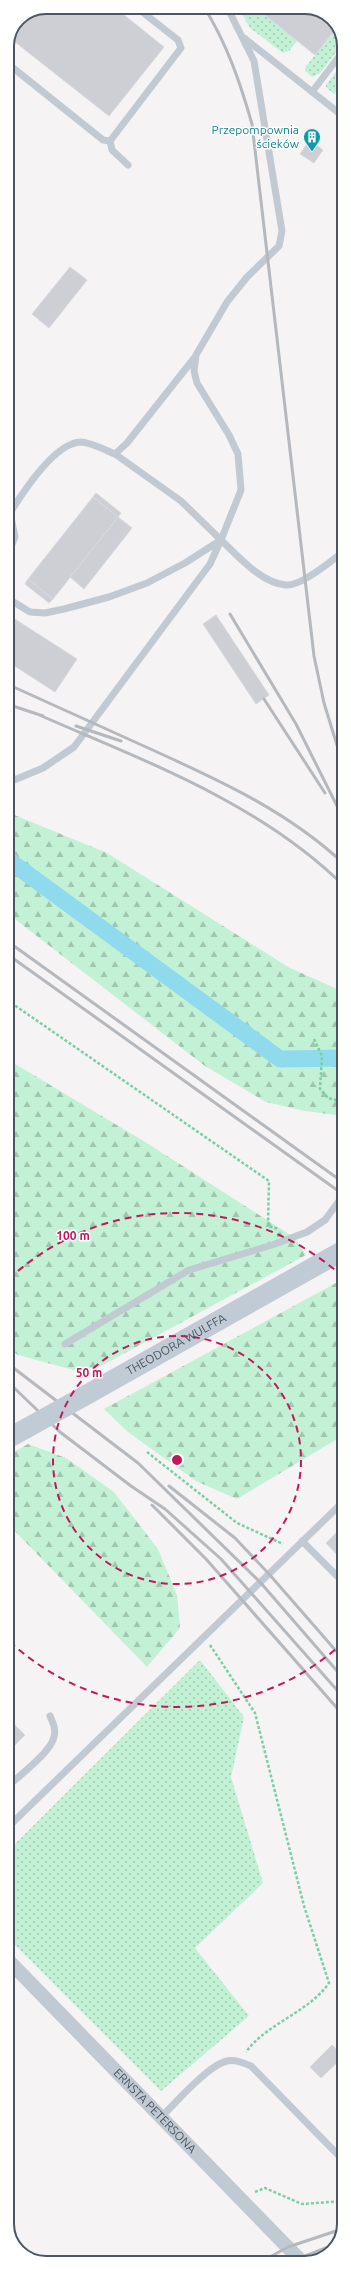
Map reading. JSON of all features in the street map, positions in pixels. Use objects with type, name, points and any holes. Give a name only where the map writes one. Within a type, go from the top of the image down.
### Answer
[{"type":"street","name":"THEODORA WULFFA","points":[[14,1435],[337,1254]]},
{"type":"street","name":"ERNSTA PETERSONA","points":[[14,1966],[296,2256]]},
{"type":"lane","points":[[128,165],[112,150],[110,141],[181,48],[178,40],[145,14]]},
{"type":"lane","points":[[115,454],[132,437],[196,355],[227,302],[247,277],[279,246],[282,231],[254,61],[231,14]]},
{"type":"lane","points":[[242,36],[337,112]]},
{"type":"lane","points":[[312,92],[337,59]]},
{"type":"lane","points":[[14,69],[103,140],[110,141]]},
{"type":"lane","points":[[14,780],[43,768],[74,746],[210,564],[221,540],[241,490],[240,466],[238,454],[230,435],[196,383],[194,371],[196,355]]},
{"type":"lane","points":[[14,508],[50,459],[69,445],[81,442],[115,454],[181,501],[221,540],[270,581],[288,586],[317,573],[337,557]]},
{"type":"lane","points":[[14,602],[30,612],[45,613],[108,597],[147,583],[185,563],[221,540]]},
{"type":"lane","points":[[65,1344],[190,1270],[272,1245],[299,1235],[325,1220],[337,1204]]},
{"type":"lane","points":[[14,1821],[337,1508]]},
{"type":"lane","points":[[302,1541],[337,1577]]},
{"type":"lane","points":[[14,1781],[45,1752],[54,1738],[54,1725],[50,1716]]},
{"type":"lane","points":[[161,2117],[208,2072],[227,2061],[238,2062],[251,2066],[337,2155]]},
{"type":"path","points":[[14,1005],[269,1181],[268,1226],[299,1235]]},
{"type":"path","points":[[314,1039],[322,1056],[320,1089],[328,1098],[337,1100]]},
{"type":"path","points":[[147,1452],[237,1523],[295,1548]]},
{"type":"path","points":[[204,1636],[256,1712],[304,1906],[329,1983],[317,1996],[278,2025],[255,2039],[238,2062]]},
{"type":"path","points":[[244,2202],[255,2192],[265,2188],[302,2204],[337,2202]]},
{"type":"green space","points":[[242,14],[264,14],[297,41],[289,51],[283,53],[250,28]]},
{"type":"green space","points":[[333,31],[337,42],[337,51],[320,73],[312,77],[305,71],[305,68]]},
{"type":"green space","points":[[337,70],[337,90],[334,94],[326,87]]},
{"type":"green space","points":[[14,815],[107,853],[290,968],[337,989],[337,1115],[305,1111],[266,1102],[205,1066],[14,918]]},
{"type":"green space","points":[[14,1063],[150,1145],[295,1238],[306,1255],[101,1366],[77,1371],[18,1355],[14,1352]]},
{"type":"green space","points":[[337,1283],[337,1438],[237,1499],[196,1481],[128,1432],[104,1409]]},
{"type":"green space","points":[[28,1444],[66,1458],[114,1492],[158,1549],[177,1595],[180,1628],[147,1667],[14,1530],[14,1452]]},
{"type":"green space","points":[[200,1660],[244,1717],[231,1777],[263,1883],[195,1948],[249,2016],[161,2091],[14,1944],[14,1845]]},
{"type":"building","points":[[46,14],[123,14],[164,47],[109,116],[15,42],[16,34],[23,23],[34,16]]},
{"type":"building","points":[[264,14],[307,14],[317,16],[326,22],[333,31],[315,55]]},
{"type":"building","name":"Przepompownia ścieków","points":[[310,140],[323,150],[314,163],[300,154]]},
{"type":"building","points":[[70,267],[87,280],[49,328],[32,314]]},
{"type":"building","points":[[96,493],[121,513],[118,517],[93,497]]},
{"type":"building","points":[[93,497],[118,517],[53,599],[28,579]]},
{"type":"building","points":[[118,517],[132,528],[84,589],[70,577]]},
{"type":"building","points":[[28,579],[53,599],[49,603],[25,584]]},
{"type":"building","points":[[216,615],[269,695],[256,704],[203,624]]},
{"type":"building","points":[[14,618],[77,659],[55,692],[14,666]]},
{"type":"building","points":[[337,1532],[337,1555],[326,1543]]},
{"type":"building","points":[[14,1724],[25,1735],[14,1746]]},
{"type":"building","points":[[332,2045],[337,2050],[337,2063],[321,2078],[310,2067]]},
{"type":"waterway","points":[[14,864],[280,1059],[337,1058]]},
{"type":"railway","points":[[208,14],[226,49],[243,93],[252,124],[314,656],[324,703],[337,745]]},
{"type":"railway","points":[[230,614],[296,724],[337,806]]},
{"type":"railway","points":[[14,687],[182,763],[231,787],[279,814],[301,829],[337,858]]},
{"type":"railway","points":[[264,699],[325,793]]},
{"type":"railway","points":[[14,706],[43,716]]},
{"type":"railway","points":[[37,714],[159,767],[238,807],[275,830],[311,856],[337,880]]},
{"type":"railway","points":[[76,726],[121,741]]},
{"type":"railway","points":[[14,946],[337,1178]]},
{"type":"railway","points":[[14,959],[337,1190]]},
{"type":"railway","points":[[14,1368],[138,1463],[260,1582],[337,1671]]},
{"type":"railway","points":[[14,1388],[60,1432],[131,1486],[165,1509],[221,1559],[337,1690]]},
{"type":"railway","points":[[169,1486],[235,1538],[269,1574],[337,1652]]},
{"type":"railway","points":[[152,1505],[206,1559],[337,1708]]},
{"type":"railway","points":[[272,2256],[288,2247],[336,2231]]},
{"type":"railway","points":[[305,2256],[326,2248]]},
{"type":"place","name":"Przepompownia ścieków","points":[[312,152]]}]
